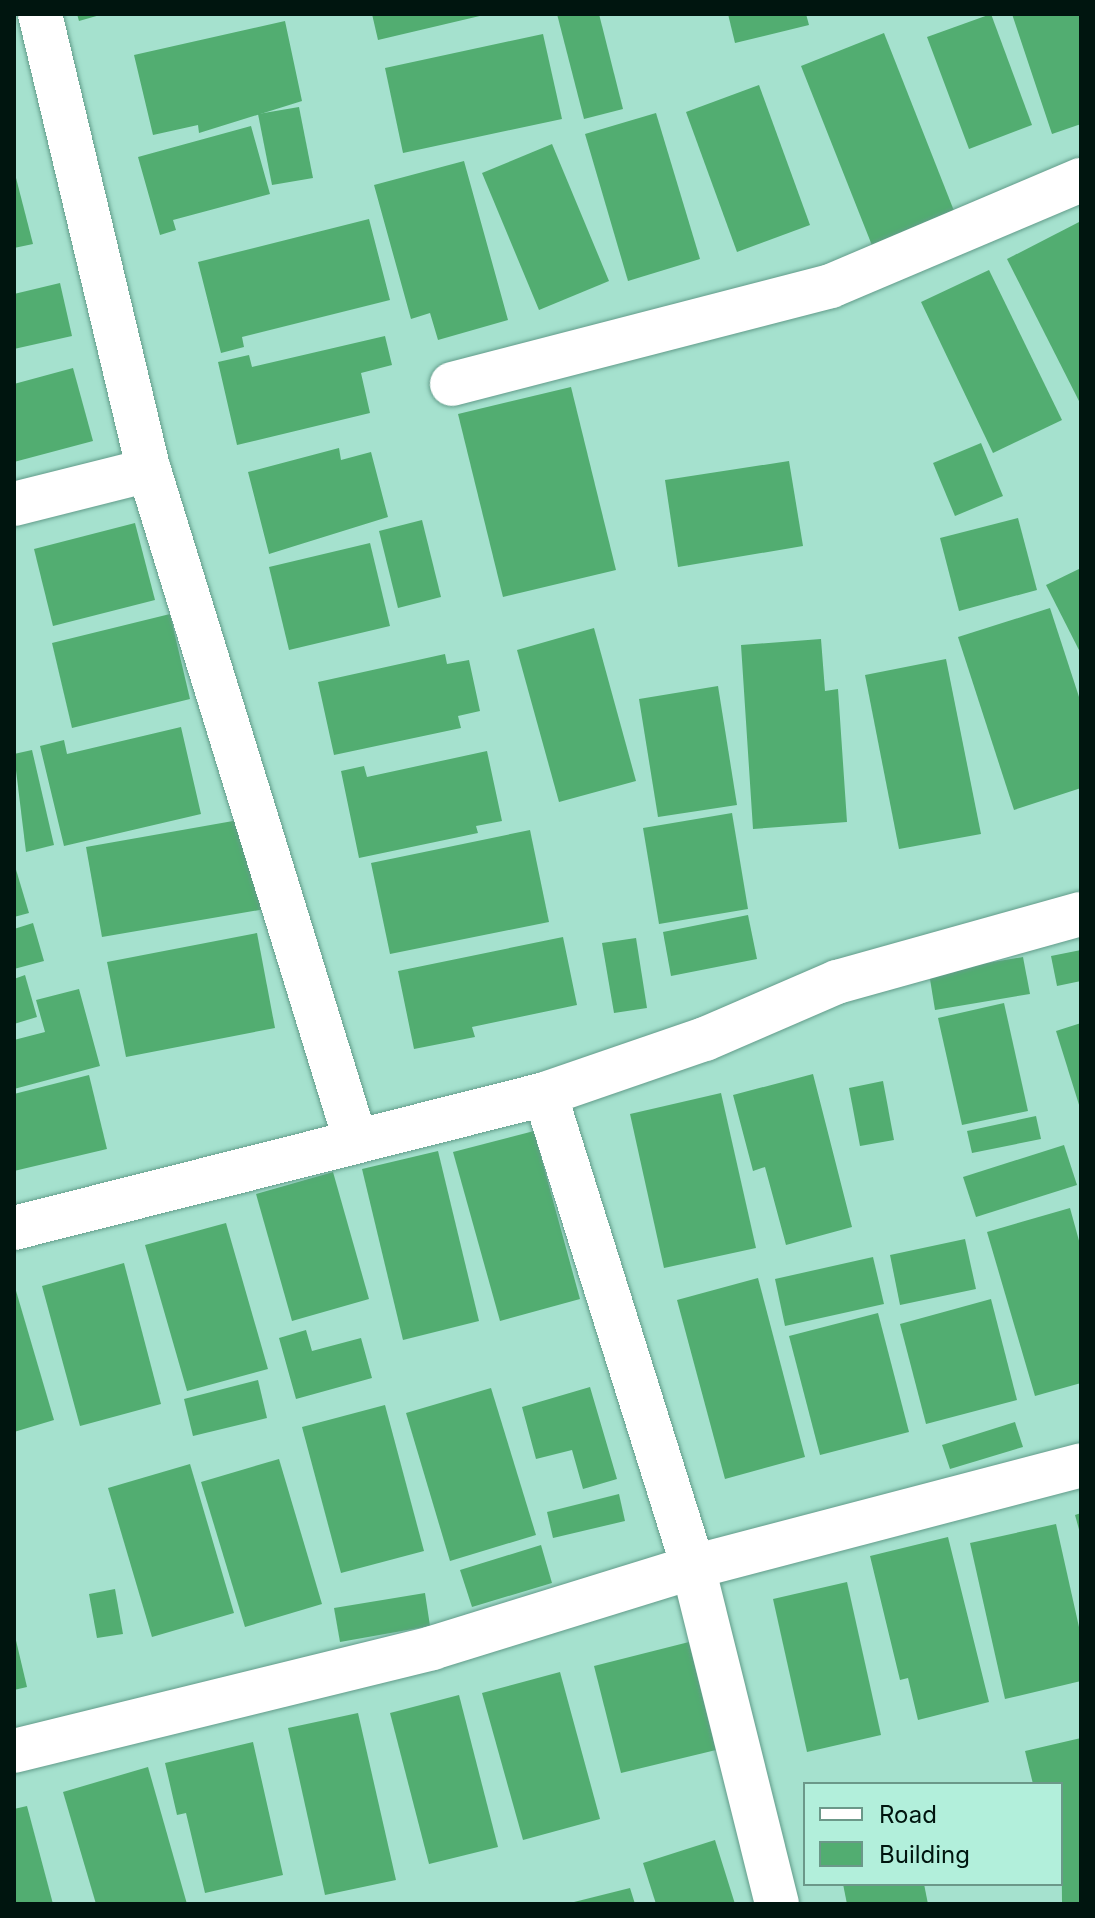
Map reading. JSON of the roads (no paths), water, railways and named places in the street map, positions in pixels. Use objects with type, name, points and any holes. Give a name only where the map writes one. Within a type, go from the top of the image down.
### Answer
[{"type":"street","points":[[40,14],[149,470],[356,1142]]},
{"type":"street","points":[[452,384],[831,286],[1081,180]]},
{"type":"street","points":[[14,504],[149,470]]},
{"type":"street","points":[[14,1228],[545,1094],[705,1039],[837,982],[1081,914]]},
{"type":"street","points":[[545,1094],[693,1567],[777,1904]]},
{"type":"street","points":[[14,1751],[432,1648],[693,1567],[1081,1465]]}]
